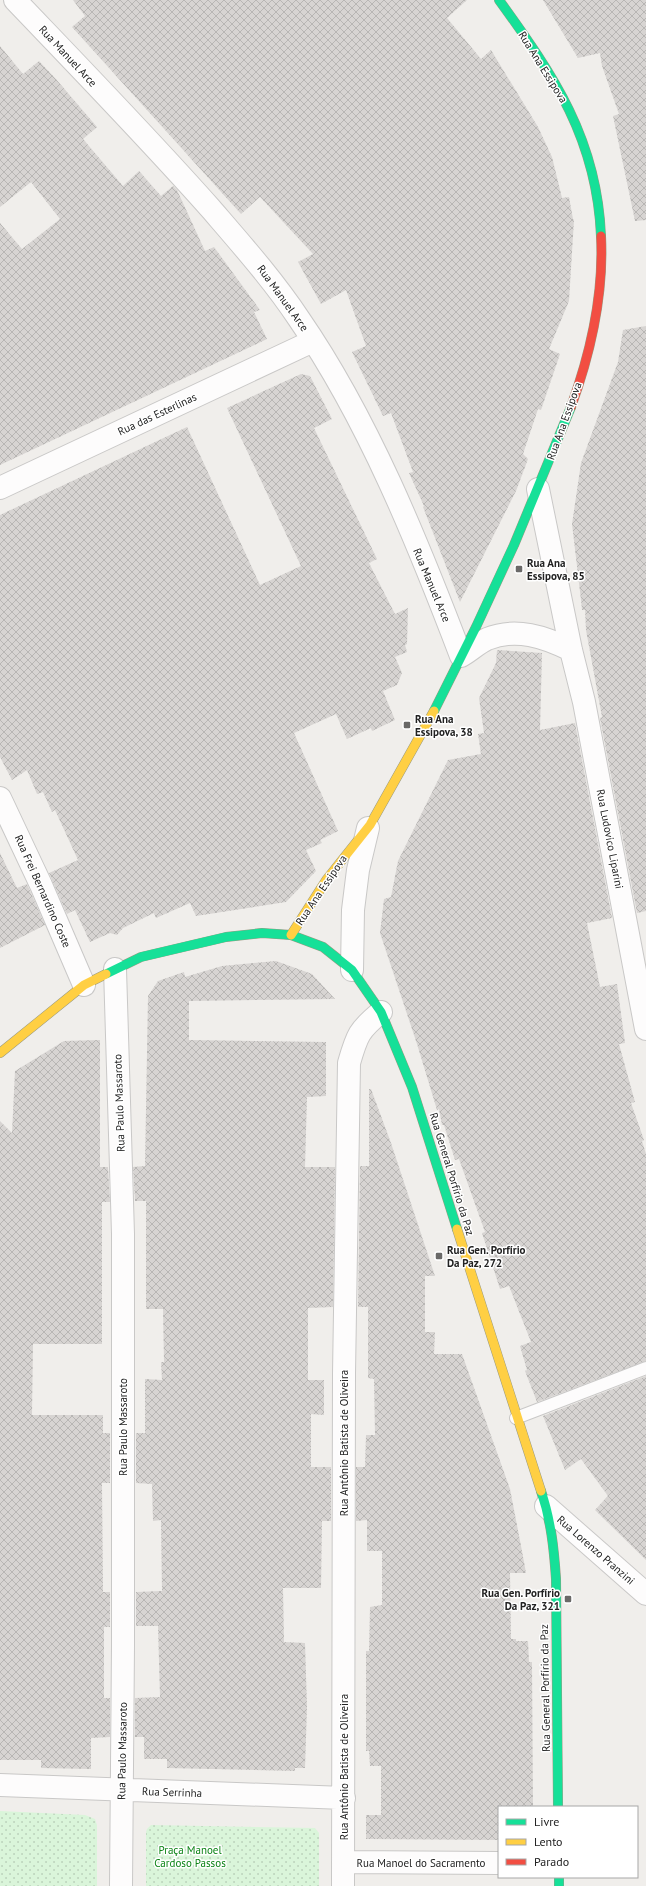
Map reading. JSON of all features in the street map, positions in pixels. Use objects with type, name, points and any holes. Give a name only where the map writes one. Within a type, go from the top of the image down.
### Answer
[{"type":"street","name":"Rua Manuel Arce","points":[[15,0],[181,176],[252,257],[300,319],[376,451],[461,656]]},
{"type":"street","name":"Rua Ana Essipova","points":[[291,935],[339,862],[368,828],[449,683],[503,571],[555,450],[578,386],[593,332],[601,278],[602,241],[598,199],[586,145],[563,95],[533,48],[499,0]]},
{"type":"street","name":"Rua das Esterlinas","points":[[0,488],[313,341]]},
{"type":"street","name":"Rua Ludovico Liparini","points":[[538,489],[571,650],[584,702],[646,1029]]},
{"type":"street","points":[[461,656],[487,640],[506,634],[532,635],[555,642],[571,650]]},
{"type":"street","name":"Rua Frei Bernardino Coste","points":[[0,798],[41,885],[84,985]]},
{"type":"street","name":"Rua Ana Essipova","points":[[352,970],[353,910],[358,870],[368,828]]},
{"type":"street","name":"Rua General Porfírio da Paz","points":[[0,1053],[84,985],[115,968],[141,957],[226,937],[262,933],[291,935],[323,947],[352,970],[382,1012],[412,1086],[516,1418],[546,1506],[553,1542],[556,1579],[558,1806]]},
{"type":"street","name":"Rua Paulo Massaroto","points":[[115,968],[123,1234],[121,1886]]},
{"type":"street","name":"Rua Antônio Batista de Oliveira","points":[[343,1886],[344,1374],[349,1063],[355,1042],[363,1026],[382,1012]]},
{"type":"street","name":"Rua Lorenzo Pranzini","points":[[546,1506],[646,1594]]},
{"type":"street","name":"Rua Serrinha","points":[[0,1785],[344,1798]]},
{"type":"street","name":"Rua Manoel do Sacramento","points":[[343,1862],[498,1863]]},
{"type":"lane","points":[[516,1418],[646,1368]]},
{"type":"green space","points":[[0,1811],[85,1815],[95,1819],[97,1825],[97,1886],[0,1886]]},
{"type":"green space","name":"Praça Manoel Cardoso Passos","points":[[151,1825],[315,1828],[319,1833],[319,1886],[146,1886],[146,1832]]},
{"type":"building","points":[[73,0],[467,0],[447,18],[481,59],[491,50],[538,127],[552,157],[562,198],[569,197],[574,220],[569,301],[549,349],[560,354],[541,410],[538,409],[523,454],[528,459],[516,491],[460,602],[423,507],[424,506],[409,473],[413,472],[391,413],[383,416],[352,352],[366,346],[346,290],[321,304],[298,262],[313,254],[260,197],[241,214],[72,27],[85,16]]},
{"type":"building","points":[[543,0],[646,0],[646,220],[635,221],[613,116],[619,114],[602,66],[600,53],[578,58]]},
{"type":"building","points":[[0,46],[23,74],[39,61],[55,78],[97,127],[83,139],[123,186],[139,171],[161,196],[173,186],[177,190],[205,251],[214,247],[260,310],[254,312],[267,339],[0,465],[0,223],[22,249],[60,219],[31,182],[0,207]]},
{"type":"building","points":[[646,326],[646,911],[637,913],[600,718],[602,717],[586,630],[585,610],[582,610],[572,524],[581,463],[618,362],[623,330]]},
{"type":"building","points":[[301,374],[310,376],[332,419],[314,428],[377,559],[369,563],[395,614],[408,608],[407,644],[405,645],[407,652],[395,657],[402,673],[397,685],[383,691],[395,720],[372,731],[371,728],[347,739],[336,714],[294,733],[338,831],[320,840],[322,843],[306,850],[316,871],[286,902],[196,916],[190,903],[156,918],[154,913],[123,928],[117,935],[110,933],[90,942],[75,910],[67,914],[49,873],[78,860],[55,810],[52,812],[43,792],[37,794],[27,770],[12,780],[0,757],[0,515],[187,427],[260,585],[301,566],[227,408]]},
{"type":"building","points":[[497,650],[542,653],[540,730],[575,723],[612,918],[587,923],[600,987],[617,984],[625,1043],[619,1044],[635,1102],[631,1103],[644,1140],[642,1141],[646,1154],[646,1361],[537,1402],[525,1371],[527,1370],[520,1346],[531,1342],[509,1286],[500,1289],[482,1233],[485,1232],[459,1159],[455,1160],[444,1125],[442,1125],[439,1109],[437,1110],[380,933],[384,899],[391,897],[398,861],[448,760],[481,754],[478,734],[484,733],[479,698],[496,663]]},
{"type":"building","points":[[0,853],[17,888],[27,884],[45,925],[0,948]]},
{"type":"building","points":[[276,961],[312,974],[335,999],[189,1001],[189,1040],[326,1042],[326,1096],[307,1097],[305,1167],[335,1167],[333,1307],[308,1308],[308,1380],[324,1380],[324,1415],[311,1414],[311,1467],[331,1467],[331,1521],[322,1521],[321,1588],[283,1588],[284,1642],[305,1643],[307,1707],[305,1768],[295,1768],[295,1771],[167,1768],[167,1759],[144,1759],[144,1737],[135,1737],[135,1698],[160,1697],[158,1626],[136,1626],[136,1592],[162,1591],[161,1520],[153,1521],[152,1484],[136,1483],[136,1433],[145,1433],[145,1379],[162,1380],[161,1362],[164,1362],[163,1309],[146,1309],[146,1201],[135,1201],[133,1167],[145,1166],[148,996],[158,981],[184,972],[185,977],[222,966]]},
{"type":"building","points":[[100,1040],[100,1167],[108,1167],[110,1202],[102,1202],[102,1344],[33,1344],[32,1415],[103,1415],[103,1433],[110,1433],[110,1483],[102,1483],[103,1592],[110,1592],[110,1627],[104,1627],[104,1698],[110,1698],[110,1737],[91,1738],[91,1769],[41,1768],[41,1760],[0,1760],[0,1121],[12,1133],[15,1071],[64,1041]]},
{"type":"building","points":[[369,1089],[371,1089],[391,1143],[435,1276],[425,1276],[425,1332],[435,1332],[434,1354],[462,1354],[510,1489],[526,1573],[510,1573],[511,1639],[516,1639],[516,1641],[528,1641],[529,1662],[532,1662],[533,1806],[498,1806],[498,1840],[366,1839],[366,1815],[381,1815],[381,1766],[370,1766],[369,1751],[366,1751],[366,1651],[369,1651],[370,1607],[382,1605],[382,1551],[367,1551],[367,1520],[356,1521],[356,1467],[365,1467],[366,1435],[375,1435],[374,1379],[368,1378],[368,1307],[358,1307],[360,1166],[369,1166]]},
{"type":"building","points":[[646,1376],[646,1560],[595,1510],[608,1496],[581,1459],[565,1470],[543,1416]]},
{"type":"traffic: fast","points":[[499,0],[538,55],[569,110],[591,169],[598,201],[601,236]]},
{"type":"traffic: fast","points":[[434,711],[476,627],[514,545],[571,407]]},
{"type":"traffic: fast","points":[[106,974],[141,957],[226,937],[262,933],[291,935],[323,947],[352,970],[381,1012],[412,1087],[457,1229]]},
{"type":"traffic: fast","points":[[541,1491],[552,1535],[556,1579],[558,1806]]},
{"type":"traffic: fast","points":[[559,1878],[559,1886]]},
{"type":"traffic: slow","points":[[291,935],[327,879],[370,825],[434,711]]},
{"type":"traffic: slow","points":[[0,1053],[84,985],[106,974]]},
{"type":"traffic: slow","points":[[457,1229],[541,1491]]},
{"type":"traffic: jam","points":[[571,407],[585,365],[595,323],[600,279],[601,236]]},
{"type":"place","name":"Rua Ana Essipova, 85","points":[[519,569]]},
{"type":"place","name":"Rua Ana Essipova, 38","points":[[407,725]]},
{"type":"place","name":"Rua Gen. Porfírio Da Paz, 272","points":[[439,1256]]},
{"type":"place","name":"Rua Gen. Porfírio Da Paz, 321","points":[[568,1599]]}]
